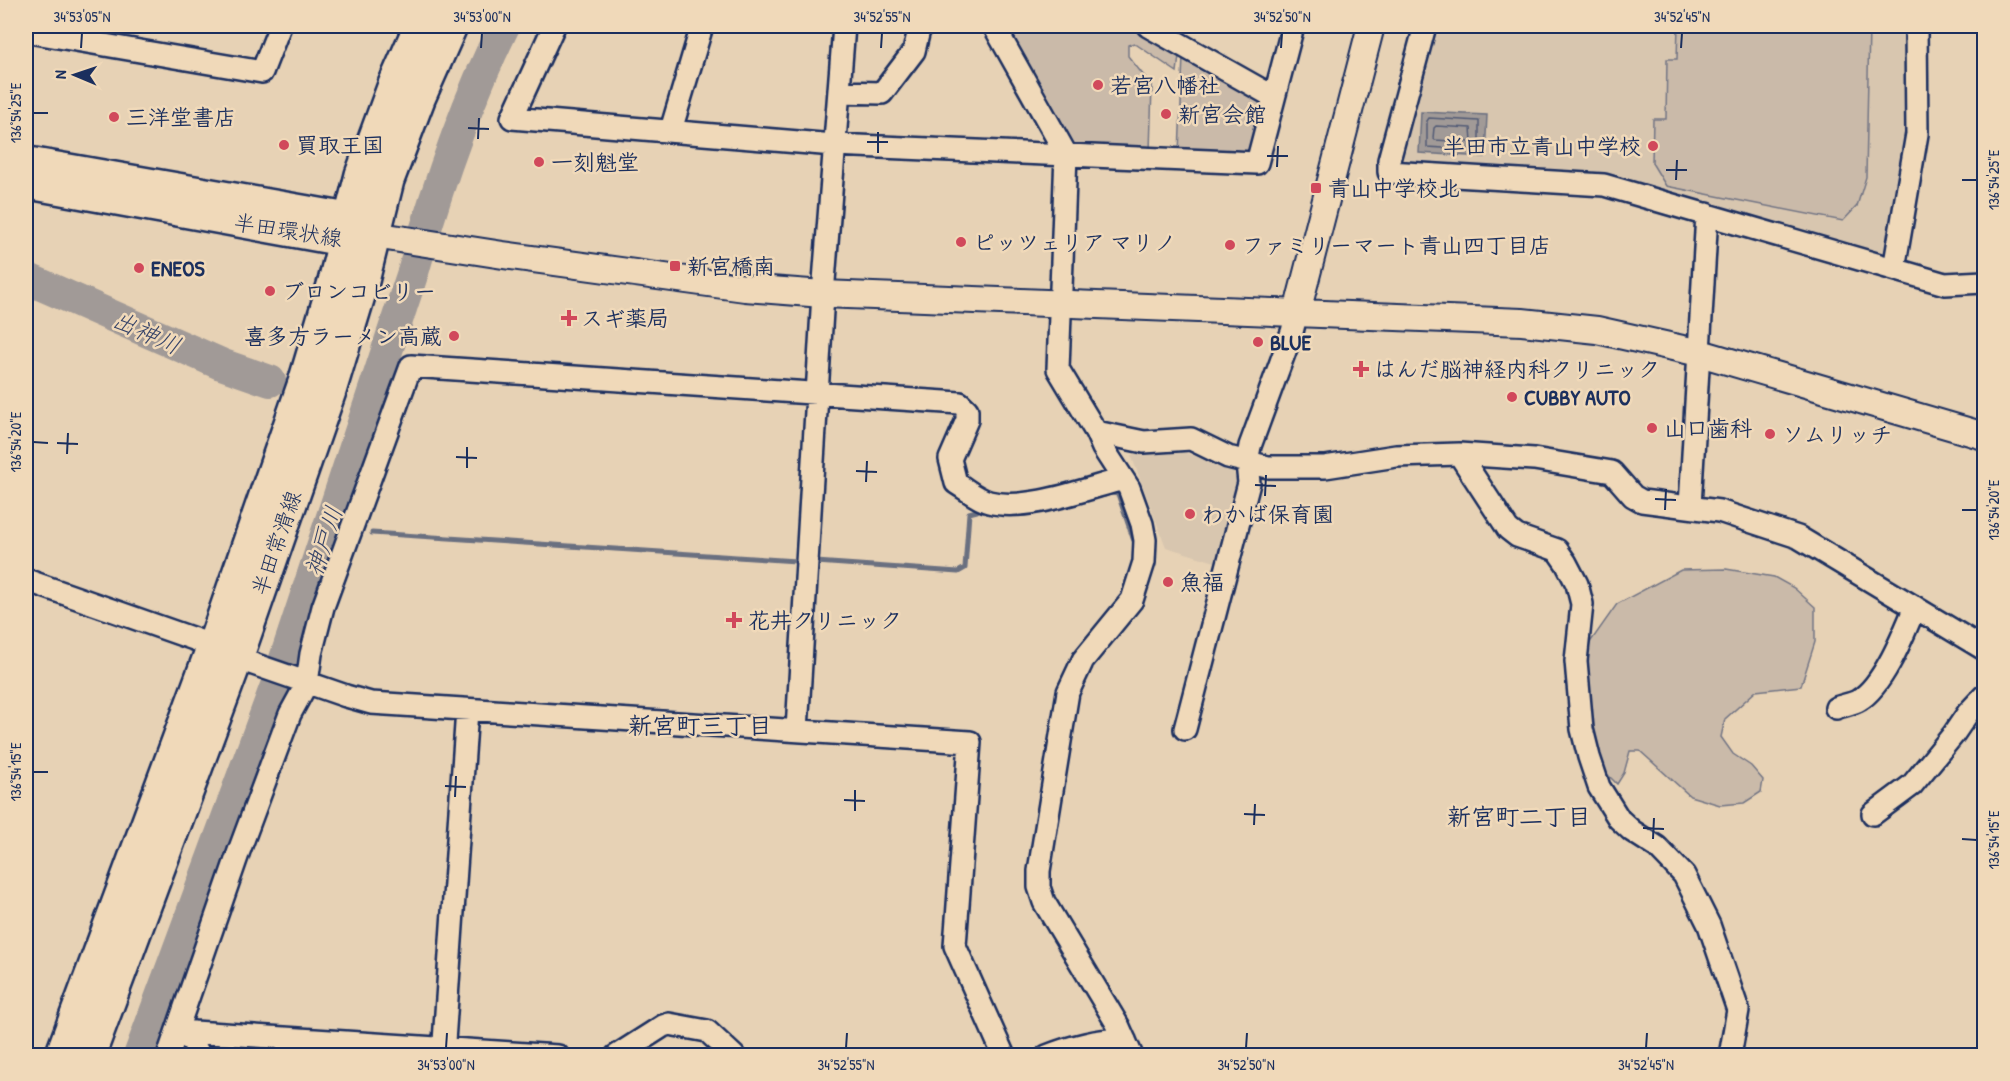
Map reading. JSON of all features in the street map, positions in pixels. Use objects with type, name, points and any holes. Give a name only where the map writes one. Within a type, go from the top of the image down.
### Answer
[{"type":"main road","name":"半田常滑線","points":[[368,234],[362,175],[395,85],[421,26]]},
{"type":"main road","name":"半田常滑線","points":[[88,1056],[235,657],[305,383],[368,234],[419,96],[450,26]]},
{"type":"main road","name":"半田環状線","points":[[26,161],[368,234]]},
{"type":"main road","name":"半田環状線","points":[[26,184],[368,234]]},
{"type":"main road","name":"半田常滑線","points":[[62,1056],[235,657]]},
{"type":"street","points":[[31,26],[29,32],[262,72],[280,26]]},
{"type":"street","points":[[554,26],[512,118],[834,145],[1257,164],[1293,26]]},
{"type":"street","points":[[671,130],[702,26]]},
{"type":"street","points":[[797,730],[819,394],[823,294],[844,26]]},
{"type":"street","points":[[839,92],[882,93],[914,51],[920,26]]},
{"type":"street","points":[[994,26],[1066,154],[1058,369],[1096,432],[1103,448],[1129,488],[1142,524],[1145,540],[1142,571],[1132,600],[1083,660],[1068,692],[1039,871],[1039,886],[1044,902],[1106,1004],[1128,1048]]},
{"type":"street","points":[[1185,729],[1249,483],[1250,446],[1292,332],[1371,26]]},
{"type":"street","points":[[1425,26],[1389,160],[1389,172],[1604,185],[1945,284],[1984,282]]},
{"type":"street","points":[[1894,269],[1917,134],[1916,26]]},
{"type":"street","points":[[1155,27],[1274,97]]},
{"type":"street","points":[[1690,506],[1707,214]]},
{"type":"street","points":[[368,234],[745,288],[823,294],[1522,322],[1597,330],[1700,353],[1984,436]]},
{"type":"street","points":[[168,1056],[302,681],[323,607],[411,366],[960,403],[967,410],[966,420],[950,459],[956,483],[978,498],[990,502],[1037,502],[1123,479]]},
{"type":"street","points":[[1096,432],[1144,442],[1191,439],[1228,457],[1268,467],[1325,468],[1396,456],[1459,454],[1534,459],[1612,472],[1633,496],[1642,501],[1719,511],[1797,537],[1984,649]]},
{"type":"street","points":[[1459,454],[1508,529],[1517,536],[1557,550],[1577,584],[1582,604],[1576,661],[1582,729],[1588,757],[1599,787],[1620,819],[1632,831],[1657,847],[1684,875],[1709,925],[1738,1010],[1730,1056]]},
{"type":"street","points":[[26,580],[302,681],[371,703],[970,742],[955,946],[1004,1056]]},
{"type":"street","points":[[1836,708],[1858,701],[1870,691],[1895,654],[1916,607]]},
{"type":"street","points":[[1873,814],[1911,785],[1984,696]]},
{"type":"street","points":[[444,1051],[467,710]]},
{"type":"street","points":[[616,1056],[669,1024],[707,1031],[734,1056]]},
{"type":"street","points":[[177,1030],[444,1051],[558,1056]]},
{"type":"street","points":[[177,1030],[192,1041],[200,1056]]},
{"type":"street","points":[[1047,1056],[1077,1046],[1116,1039],[1128,1048]]},
{"type":"shaded area","points":[[1004,26],[1127,26],[1179,56],[1177,72],[1134,43],[1128,45],[1128,56],[1152,86],[1150,151],[1077,150],[1068,142]]},
{"type":"shaded area","name":"半田市立青山中学校","points":[[1432,26],[1908,26],[1909,132],[1884,258],[1607,176],[1401,165],[1397,159]]},
{"type":"shaded area","points":[[1678,26],[1869,26],[1866,177],[1857,206],[1843,221],[1666,186],[1652,163],[1653,119],[1666,119],[1667,59],[1677,59]]},
{"type":"shaded area","points":[[1183,56],[1261,98],[1265,105],[1253,151],[1247,157],[1179,153]]},
{"type":"shaded area","name":"わかば保育園","points":[[1152,451],[1179,451],[1233,468],[1236,481],[1215,562],[1166,547],[1131,455]]},
{"type":"shaded area","points":[[1726,569],[1774,577],[1794,588],[1815,607],[1815,642],[1801,686],[1756,691],[1725,719],[1721,737],[1733,754],[1751,766],[1763,780],[1761,792],[1744,803],[1720,805],[1690,796],[1640,751],[1630,751],[1624,773],[1617,784],[1602,769],[1592,732],[1585,657],[1591,641],[1617,604],[1681,570]]},
{"type":"water","points":[[1421,112],[1487,115],[1485,157],[1419,153]]},
{"type":"waterway","name":"神戸川","points":[[139,1056],[277,683],[453,146],[504,26]]},
{"type":"waterway","name":"出神川","points":[[26,278],[221,364],[270,381]]},
{"type":"waterway","points":[[1105,495],[1118,494],[1134,541]]},
{"type":"waterway","points":[[816,562],[958,572],[965,568],[969,513],[977,511]]},
{"type":"waterway","points":[[372,533],[796,561]]},
{"type":"place","name":"若宮八幡社","points":[[1098,85]]},
{"type":"place","name":"新宮会館","points":[[1166,114]]},
{"type":"place","name":"三洋堂書店","points":[[114,117]]},
{"type":"place","name":"買取王国","points":[[284,145]]},
{"type":"place","name":"半田市立青山中学校","points":[[1653,146]]},
{"type":"place","name":"一刻魁堂","points":[[539,162]]},
{"type":"place","name":"青山中学校北","points":[[1316,188]]},
{"type":"place","name":"ピッツェリア マリノ","points":[[961,242]]},
{"type":"place","name":"ファミリーマート青山四丁目店","points":[[1230,245]]},
{"type":"place","name":"新宮橋南","points":[[675,266]]},
{"type":"place","name":"ENEOS","points":[[139,268]]},
{"type":"place","name":"ブロンコビリー","points":[[270,291]]},
{"type":"place","name":"スギ薬局","points":[[569,318]]},
{"type":"place","name":"喜多方ラーメン高蔵","points":[[454,336]]},
{"type":"place","name":"BLUE","points":[[1258,342]]},
{"type":"place","name":"はんだ脳神経内科クリニック","points":[[1361,369]]},
{"type":"place","name":"CUBBY AUTO","points":[[1512,397]]},
{"type":"place","name":"山口歯科","points":[[1652,428]]},
{"type":"place","name":"ソムリッチ","points":[[1770,434]]},
{"type":"place","name":"わかば保育園","points":[[1190,514]]},
{"type":"place","name":"魚福","points":[[1168,582]]},
{"type":"place","name":"花井クリニック","points":[[734,620]]},
{"type":"district","name":"新宮町三丁目","points":[[700,725]]},
{"type":"district","name":"新宮町二丁目","points":[[1519,816]]}]
